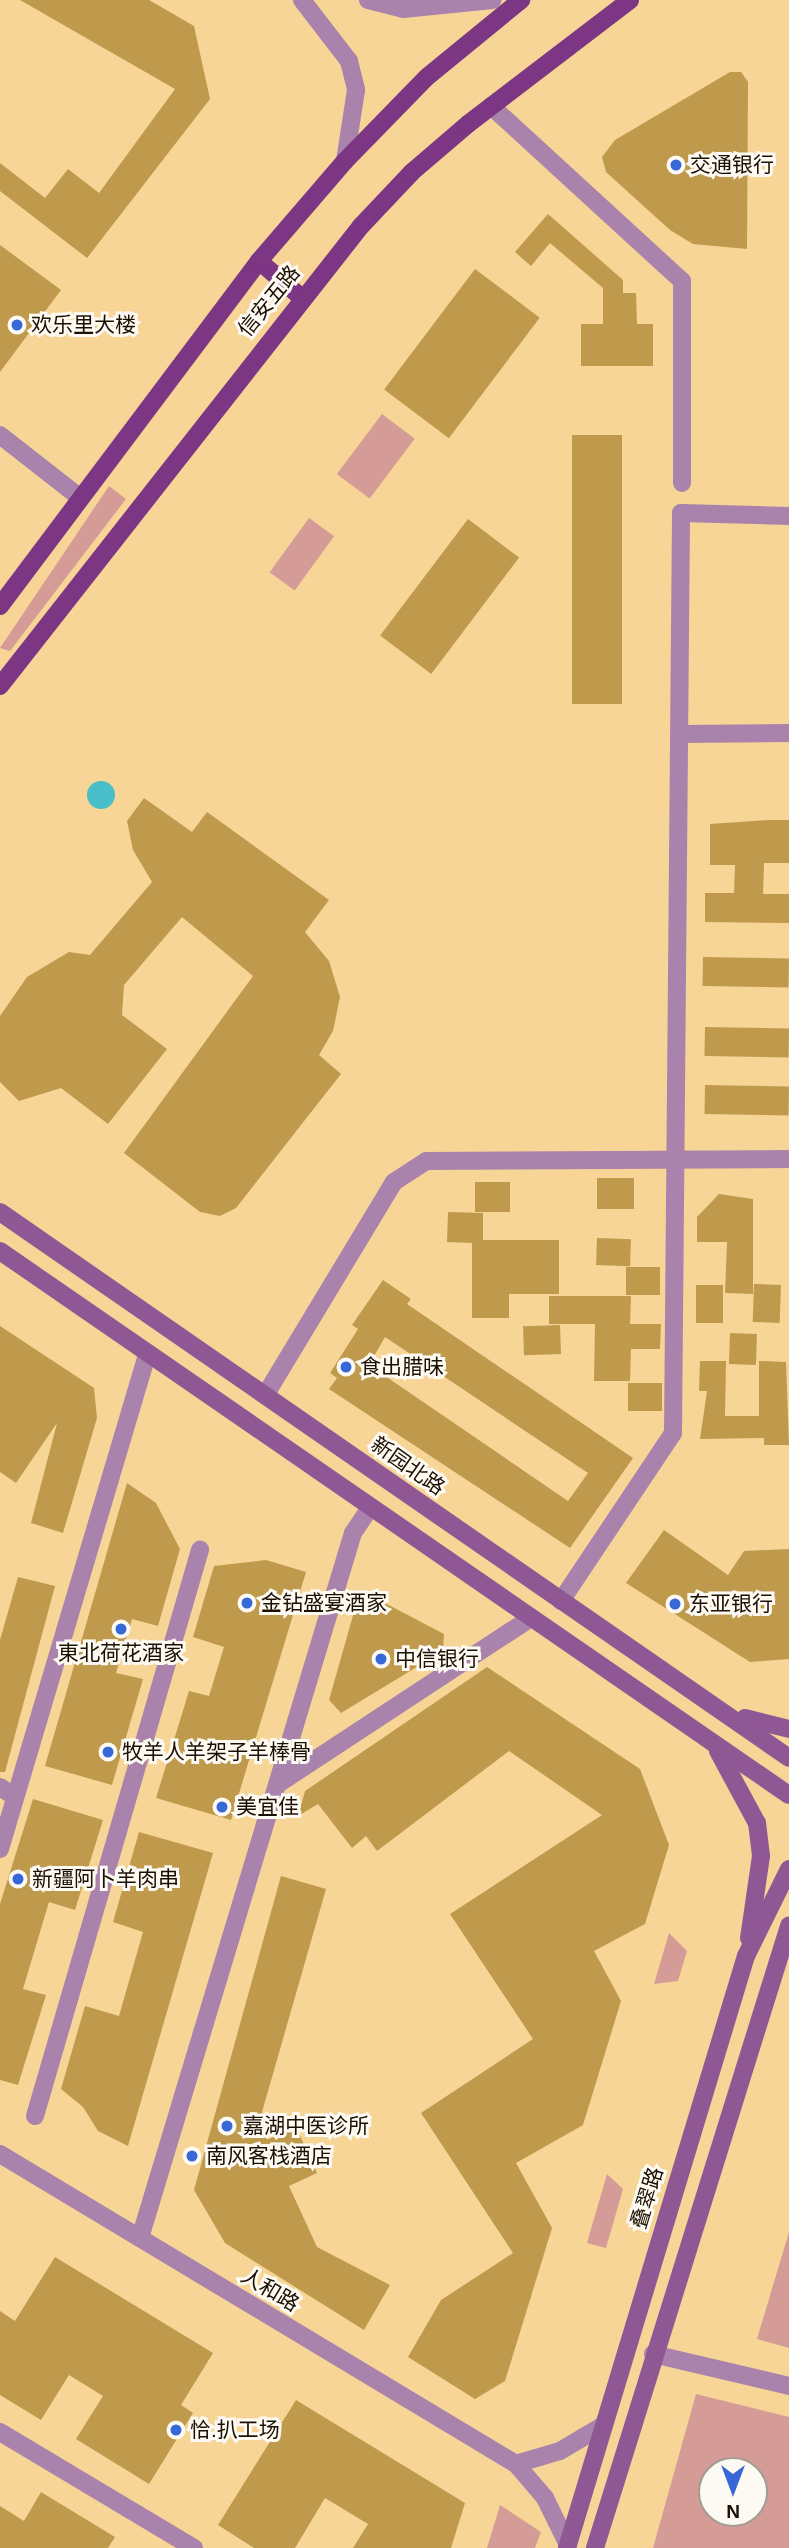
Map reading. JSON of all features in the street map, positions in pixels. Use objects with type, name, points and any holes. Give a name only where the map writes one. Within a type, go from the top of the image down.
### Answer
[{"type":"main road","name":"信安五路","points":[[0,606],[79,497],[259,261],[345,161],[427,77],[521,0]]},
{"type":"main road","name":"信安五路","points":[[0,686],[301,297],[412,172],[491,106],[630,0]]},
{"type":"main road","points":[[259,261],[301,297]]},
{"type":"main road","points":[[0,659],[20,663]]},
{"type":"main road","name":"新园北路","points":[[0,1212],[561,1601],[722,1709],[789,1758]]},
{"type":"main road","points":[[0,1251],[147,1355],[789,1795]]},
{"type":"main road","points":[[656,1703],[674,1677]]},
{"type":"main road","points":[[722,1709],[789,1729]]},
{"type":"main road","points":[[710,1740],[748,1797],[757,1823],[761,1856],[746,1955]]},
{"type":"main road","name":"叠翠路","points":[[567,2546],[746,1955],[789,1869]]},
{"type":"main road","points":[[595,2548],[756,2024],[787,1933]]},
{"type":"main road","points":[[728,2015],[756,2024]]},
{"type":"street","points":[[302,0],[349,61],[356,90],[345,161]]},
{"type":"street","points":[[368,0],[403,9],[493,0]]},
{"type":"street","points":[[491,106],[682,281],[681,483]]},
{"type":"street","points":[[0,435],[79,497]]},
{"type":"street","points":[[561,1601],[673,1433],[681,513],[789,516]]},
{"type":"street","points":[[681,734],[789,733]]},
{"type":"street","points":[[266,1394],[394,1182],[426,1161],[789,1159]]},
{"type":"street","points":[[0,1849],[7,1792],[147,1355]]},
{"type":"street","points":[[140,2238],[353,1533],[370,1508]]},
{"type":"street","points":[[35,2116],[200,1550]]},
{"type":"street","points":[[278,1784],[531,1618]]},
{"type":"street","name":"人和路","points":[[0,2154],[516,2464],[545,2498],[567,2546]]},
{"type":"street","points":[[653,2354],[789,2386]]},
{"type":"street","points":[[516,2464],[560,2451],[602,2426]]},
{"type":"street","points":[[0,2432],[194,2548]]},
{"type":"shaded area","points":[[382,414],[415,439],[370,499],[337,474]]},
{"type":"shaded area","points":[[109,486],[126,499],[10,651],[0,648]]},
{"type":"shaded area","points":[[309,518],[334,536],[295,590],[270,572]]},
{"type":"shaded area","points":[[669,1933],[687,1951],[678,1981],[654,1984]]},
{"type":"shaded area","points":[[607,2174],[623,2189],[606,2248],[587,2243]]},
{"type":"shaded area","points":[[789,2232],[789,2348],[757,2339]]},
{"type":"shaded area","points":[[696,2394],[789,2417],[789,2548],[653,2548]]},
{"type":"shaded area","points":[[500,2505],[541,2532],[535,2548],[487,2548]]},
{"type":"water","points":[[101,781],[111,785],[115,795],[111,805],[101,809],[91,805],[87,795],[91,785]]},
{"type":"building","points":[[20,0],[149,0],[194,26],[210,99],[87,258],[0,191],[0,163],[45,198],[68,169],[99,193],[175,89]]},
{"type":"building","name":"交通银行","points":[[730,72],[741,72],[748,82],[747,249],[693,244],[670,230],[606,172],[602,157],[615,140]]},
{"type":"building","points":[[548,214],[623,280],[623,293],[636,293],[637,324],[653,324],[653,366],[581,366],[581,324],[603,324],[603,288],[550,243],[531,266],[515,252]]},
{"type":"building","name":"欢乐里大楼","points":[[0,245],[61,290],[0,372]]},
{"type":"building","points":[[475,269],[540,318],[449,438],[384,390]]},
{"type":"building","points":[[572,435],[622,435],[622,704],[572,704]]},
{"type":"building","points":[[468,519],[519,558],[431,674],[380,636]]},
{"type":"building","points":[[144,798],[192,832],[207,812],[329,900],[305,932],[329,961],[340,997],[333,1031],[319,1055],[341,1074],[236,1208],[220,1216],[200,1212],[124,1153],[253,976],[182,917],[124,985],[122,1015],[167,1049],[108,1124],[61,1088],[19,1101],[0,1082],[0,1016],[27,977],[69,952],[90,955],[152,882],[133,850],[127,821]]},
{"type":"building","points":[[789,820],[789,863],[764,863],[763,894],[789,894],[789,923],[705,922],[705,893],[734,893],[735,865],[710,865],[710,824]]},
{"type":"building","points":[[703,957],[789,959],[788,987],[702,986]]},
{"type":"building","points":[[705,1027],[789,1028],[788,1057],[704,1056]]},
{"type":"building","points":[[705,1085],[789,1086],[788,1115],[704,1114]]},
{"type":"building","points":[[597,1178],[634,1178],[634,1209],[597,1209]]},
{"type":"building","points":[[475,1182],[510,1182],[510,1212],[475,1212]]},
{"type":"building","points":[[719,1194],[753,1199],[753,1294],[725,1293],[727,1242],[697,1242],[697,1217]]},
{"type":"building","points":[[448,1212],[483,1213],[483,1240],[559,1240],[559,1294],[509,1294],[509,1318],[472,1318],[472,1243],[447,1242]]},
{"type":"building","points":[[597,1238],[631,1239],[630,1266],[596,1265]]},
{"type":"building","points":[[626,1267],[660,1267],[660,1295],[626,1295]]},
{"type":"building","points":[[383,1280],[411,1299],[407,1304],[633,1458],[570,1548],[329,1389],[337,1378],[330,1373],[358,1329],[352,1325]],"holes":[[[385,1337],[588,1473],[568,1501],[369,1365]]]},
{"type":"building","points":[[754,1284],[781,1285],[780,1323],[753,1322]]},
{"type":"building","points":[[696,1285],[723,1285],[723,1323],[696,1323]]},
{"type":"building","points":[[549,1296],[631,1296],[630,1324],[661,1324],[660,1349],[631,1349],[630,1381],[594,1381],[595,1324],[549,1324]]},
{"type":"building","points":[[560,1325],[561,1354],[524,1355],[523,1326]]},
{"type":"building","points":[[0,1326],[94,1388],[97,1418],[63,1533],[31,1523],[57,1423],[16,1483],[0,1472]]},
{"type":"building","points":[[730,1333],[757,1334],[756,1365],[729,1364]]},
{"type":"building","points":[[700,1361],[726,1361],[725,1416],[759,1416],[759,1361],[786,1362],[789,1445],[764,1445],[764,1438],[700,1439],[707,1391],[699,1391]]},
{"type":"building","points":[[628,1383],[662,1383],[662,1411],[628,1411]]},
{"type":"building","points":[[127,1483],[156,1503],[180,1549],[158,1626],[132,1619],[116,1673],[143,1679],[112,1785],[45,1766]]},
{"type":"building","points":[[664,1530],[728,1575],[744,1551],[789,1549],[789,1659],[750,1662],[626,1583]]},
{"type":"building","points":[[266,1560],[306,1572],[231,1820],[156,1798],[189,1691],[209,1696],[224,1647],[193,1637],[214,1566]]},
{"type":"building","points":[[18,1577],[55,1586],[5,1772],[0,1772],[0,1640]]},
{"type":"building","points":[[381,1601],[444,1634],[443,1651],[341,1713],[329,1700],[354,1612]]},
{"type":"building","points":[[487,1667],[640,1769],[669,1845],[645,1924],[594,1951],[621,2001],[583,2125],[516,2163],[552,2228],[505,2381],[475,2399],[408,2357],[441,2300],[513,2253],[421,2113],[533,2039],[450,1914],[602,1815],[509,1751],[377,1851],[366,1836],[352,1848],[318,1804],[298,1816],[305,1791]]},
{"type":"building","points":[[33,1799],[103,1820],[75,1910],[49,1902],[23,1989],[46,1995],[18,2085],[0,2080],[0,1904]]},
{"type":"building","points":[[139,1832],[213,1853],[128,2146],[98,2131],[83,2107],[61,2089],[85,2006],[119,2016],[143,1932],[113,1922]]},
{"type":"building","points":[[281,1876],[326,1889],[260,2119],[269,2139],[296,2127],[317,2173],[289,2186],[317,2247],[390,2285],[364,2330],[225,2243],[194,2190]]},
{"type":"building","points":[[55,2257],[213,2353],[181,2405],[193,2413],[149,2484],[76,2439],[103,2396],[69,2375],[41,2420],[0,2395],[0,2311],[15,2321]]},
{"type":"building","points":[[296,2400],[465,2503],[451,2548],[353,2548],[368,2524],[325,2498],[295,2548],[254,2548],[218,2525]]},
{"type":"building","points":[[41,2492],[115,2537],[108,2548],[0,2548],[0,2506],[24,2521]]},
{"type":"place","name":"交通银行","points":[[676,165]]},
{"type":"place","name":"欢乐里大楼","points":[[17,325]]},
{"type":"place","name":"食出腊味","points":[[346,1367]]},
{"type":"place","name":"金钻盛宴酒家","points":[[247,1603]]},
{"type":"place","name":"东亚银行","points":[[675,1604]]},
{"type":"place","name":"東北荷花酒家","points":[[121,1629]]},
{"type":"place","name":"中信银行","points":[[381,1659]]},
{"type":"place","name":"牧羊人羊架子羊棒骨","points":[[108,1752]]},
{"type":"place","name":"美宜佳","points":[[222,1807]]},
{"type":"place","name":"新疆阿卜羊肉串","points":[[18,1879]]},
{"type":"place","name":"嘉湖中医诊所","points":[[227,2126]]},
{"type":"place","name":"南风客栈酒店","points":[[192,2156]]},
{"type":"place","name":"恰.扒工场","points":[[176,2430]]}]
